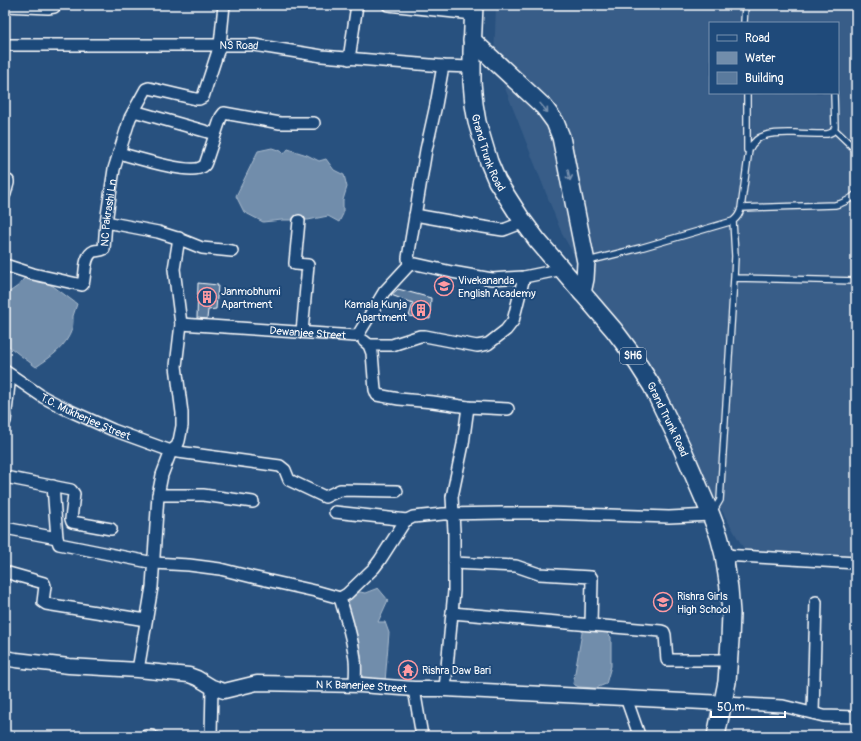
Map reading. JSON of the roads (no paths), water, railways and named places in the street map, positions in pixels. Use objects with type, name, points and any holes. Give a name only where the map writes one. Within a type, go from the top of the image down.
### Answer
[{"type":"main road","name":"Grand Trunk Road","points":[[473,9],[472,82],[477,122],[489,162],[497,181],[511,204],[537,240],[614,330],[652,386],[682,448],[719,536],[724,554],[731,612],[727,682],[716,736]]},
{"type":"main road","points":[[472,40],[544,107],[555,122],[562,137],[586,262],[582,293]]},
{"type":"street","points":[[5,6],[48,8],[56,5]]},
{"type":"street","points":[[220,45],[224,5]]},
{"type":"street","points":[[349,59],[357,5]]},
{"type":"street","points":[[388,5],[473,9]]},
{"type":"street","name":"NS Road","points":[[5,45],[254,45],[349,59],[472,68]]},
{"type":"street","name":"NC Pakrashi Ln","points":[[5,265],[33,274],[83,285],[88,258],[94,252],[102,251],[104,249],[106,222],[114,169],[134,111],[146,90],[149,88],[196,99],[201,98],[203,96],[220,45]]},
{"type":"street","points":[[443,66],[426,150],[408,258],[409,265],[416,264],[492,279],[524,276],[563,269]]},
{"type":"street","points":[[134,111],[216,134]]},
{"type":"street","points":[[119,153],[167,166],[198,169],[204,166],[206,162],[224,113],[274,122],[314,123]]},
{"type":"street","points":[[5,180],[8,183],[5,194]]},
{"type":"street","points":[[415,215],[503,230],[524,222]]},
{"type":"street","points":[[299,221],[295,263],[308,265],[302,332]]},
{"type":"street","points":[[106,222],[150,230],[179,238],[202,248],[232,251]]},
{"type":"street","points":[[138,670],[152,587],[158,495],[162,475],[171,451],[177,446],[179,441],[183,419],[177,382],[176,362],[181,324],[174,269],[179,238]]},
{"type":"street","name":"Dewanjee Street","points":[[181,324],[352,336],[358,335],[384,292],[409,265]]},
{"type":"street","points":[[369,345],[392,345],[420,336],[477,346],[488,344],[506,330],[513,321],[524,276]]},
{"type":"street","points":[[358,335],[369,345],[373,357],[375,390],[377,395],[468,407],[508,409]]},
{"type":"street","points":[[5,421],[8,373]]},
{"type":"street","name":"T.C. Mukherjee Street","points":[[8,373],[43,397],[66,409],[113,430],[171,451],[280,466],[285,470],[289,480],[325,497],[340,490],[397,491]]},
{"type":"street","points":[[445,689],[454,591],[452,497],[463,444],[468,407]]},
{"type":"street","points":[[5,477],[71,490],[74,492],[72,522],[111,529]]},
{"type":"street","points":[[53,486],[57,538],[62,545],[154,563],[220,569],[315,590],[340,598],[347,594],[374,568],[407,520],[413,517],[453,514],[502,513],[669,517],[711,515]]},
{"type":"street","points":[[158,495],[203,495],[253,502]]},
{"type":"street","points":[[335,512],[407,520]]},
{"type":"street","points":[[5,528],[57,538]]},
{"type":"street","points":[[724,554],[856,563]]},
{"type":"street","points":[[454,563],[514,566],[539,574],[591,577],[591,625]]},
{"type":"street","points":[[5,572],[44,583],[46,586],[43,602],[46,604],[146,620]]},
{"type":"street","points":[[340,598],[353,645],[355,685]]},
{"type":"street","points":[[813,713],[816,602]]},
{"type":"street","points":[[452,613],[664,632],[667,659],[669,660],[729,660]]},
{"type":"street","name":"N K Banerjee Street","points":[[5,658],[69,666],[138,670],[188,675],[197,678],[212,687],[224,691],[257,684],[355,685],[414,689],[445,689],[724,702]]},
{"type":"street","points":[[211,736],[212,687]]},
{"type":"street","points":[[414,689],[422,736]]},
{"type":"street","points":[[626,698],[638,732],[638,736]]},
{"type":"street","points":[[724,702],[783,706],[824,716],[856,717]]},
{"type":"street","points":[[146,736],[152,736]]},
{"type":"lane","points":[[744,22],[745,5]]},
{"type":"lane","points":[[747,94],[748,161]]},
{"type":"lane","points":[[834,94],[834,129],[856,150]]},
{"type":"lane","points":[[586,262],[733,221],[740,214],[749,150],[757,139],[775,133],[827,134],[832,132],[834,129]]},
{"type":"lane","points":[[741,208],[835,205],[845,202],[856,194]]},
{"type":"lane","points":[[711,515],[720,500],[734,278],[735,256],[733,221]]},
{"type":"lane","points":[[734,278],[856,281]]},
{"type":"water","points":[[272,148],[281,151],[284,154],[288,149],[307,155],[319,161],[326,159],[334,170],[344,175],[347,187],[343,200],[343,214],[339,222],[328,216],[308,220],[263,222],[244,212],[236,196],[258,151]]},
{"type":"water","points":[[26,276],[53,286],[77,304],[73,316],[72,329],[66,341],[52,355],[36,367],[5,342],[5,297],[18,286]]},
{"type":"water","points":[[378,588],[388,600],[378,622],[385,622],[389,633],[385,682],[362,683],[345,606],[352,595],[360,592],[365,593]]},
{"type":"water","points":[[583,627],[604,630],[611,637],[611,666],[606,684],[596,688],[579,687],[573,684]]},
{"type":"place","name":"Vivekananda English Academy","points":[[444,286]]},
{"type":"place","name":"Janmobhumi Apartment","points":[[207,297]]},
{"type":"place","name":"Kamala Kunja Apartment","points":[[421,310]]},
{"type":"place","name":"Rishra Girls High School","points":[[663,602]]},
{"type":"place","name":"Rishra Daw Bari","points":[[408,670]]}]
